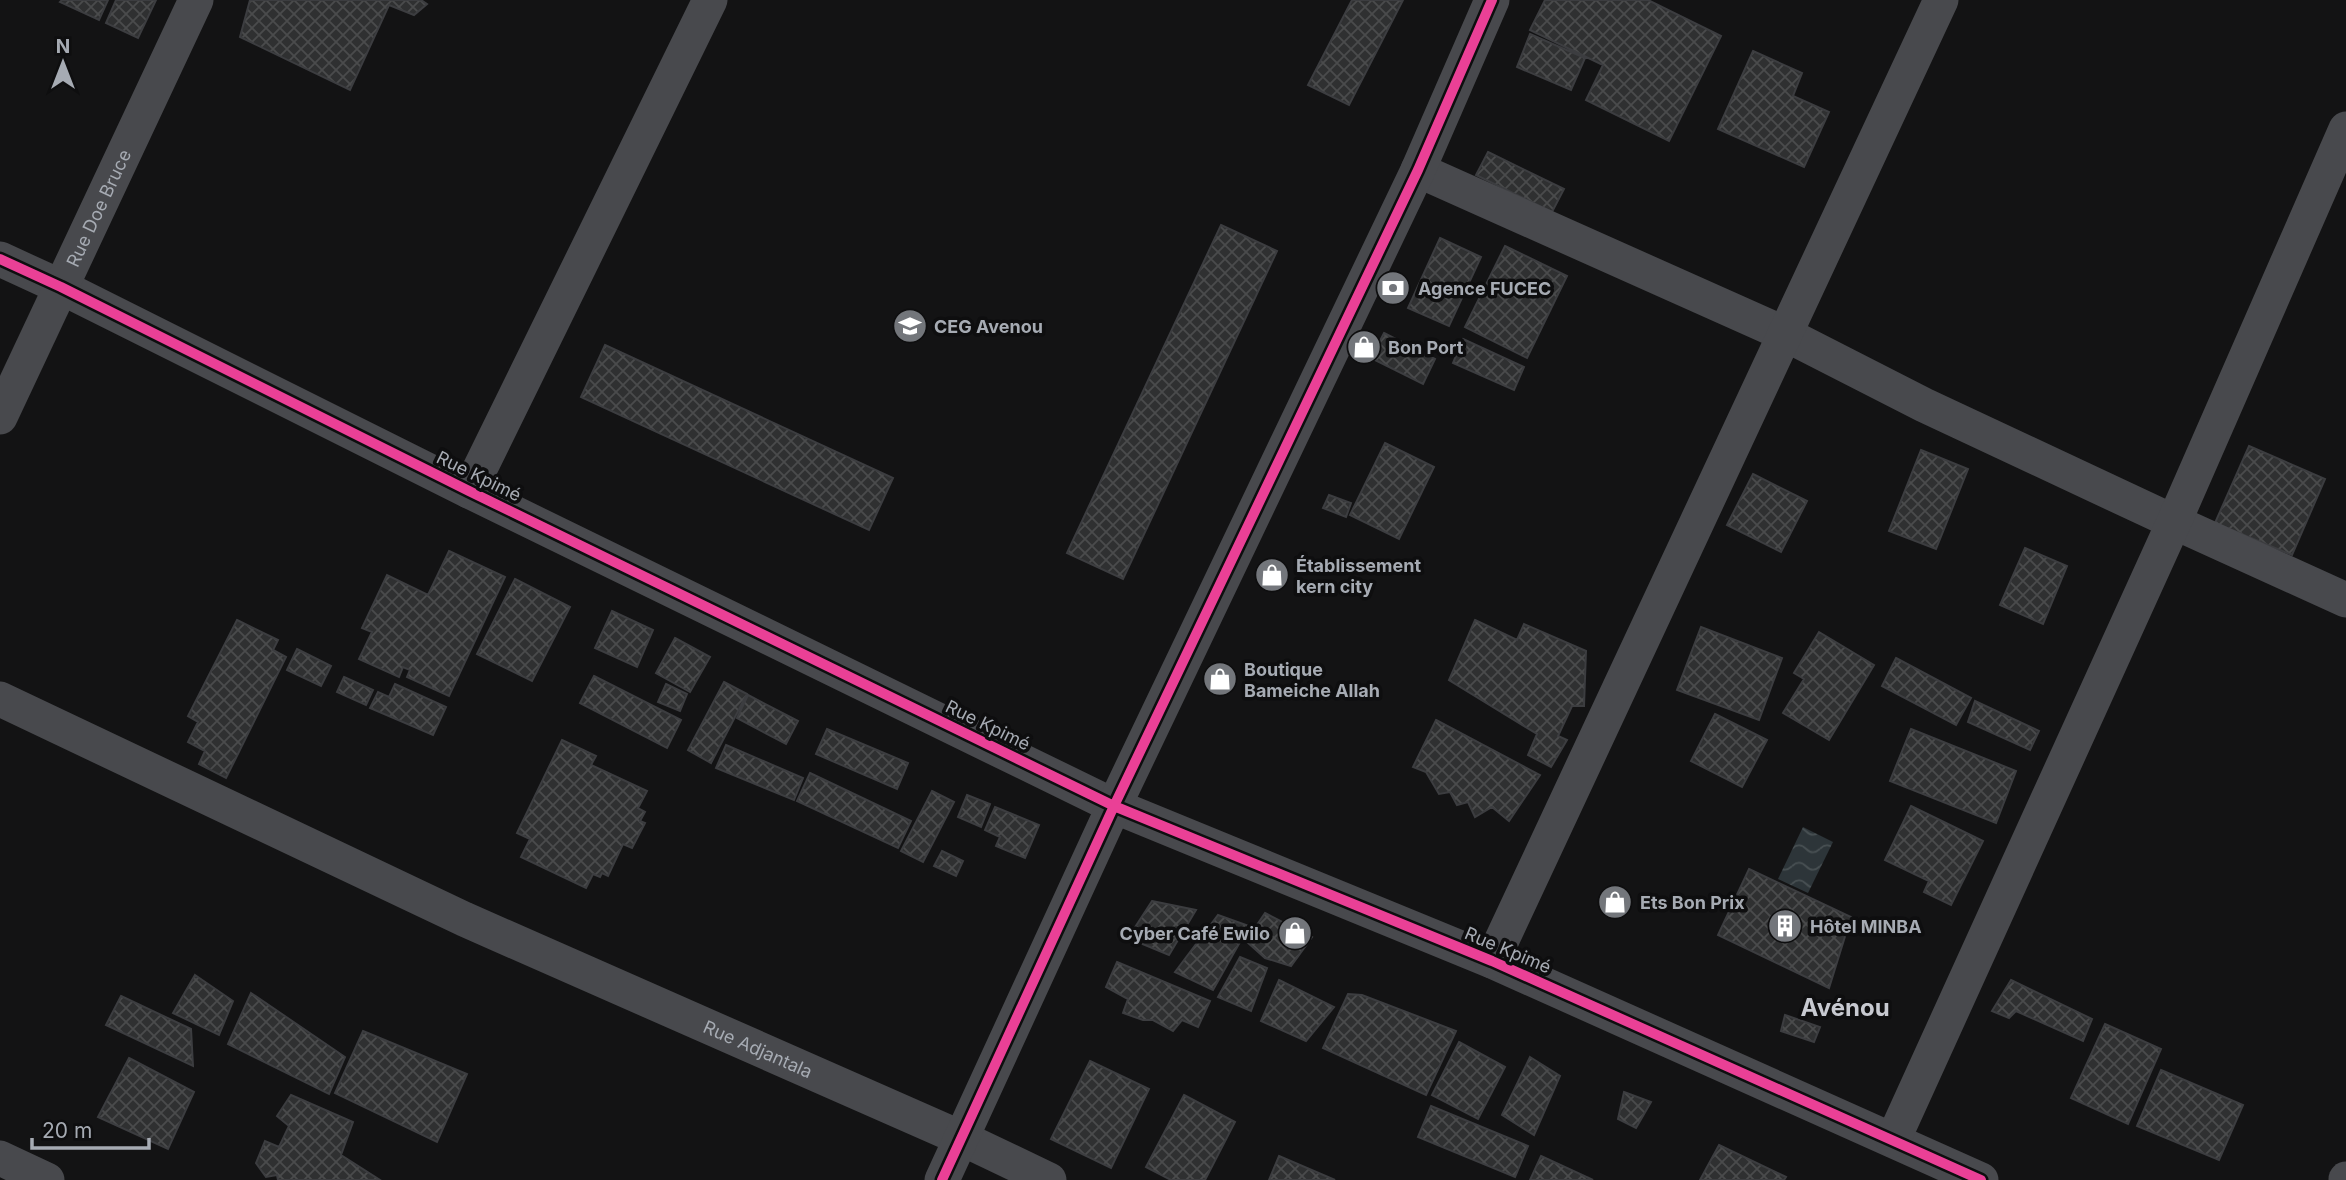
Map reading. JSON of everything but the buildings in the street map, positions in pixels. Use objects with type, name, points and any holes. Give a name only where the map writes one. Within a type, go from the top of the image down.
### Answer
[{"type":"street","name":"Rue Doe Bruce","points":[[0,416],[196,0]]},
{"type":"street","points":[[469,491],[710,0]]},
{"type":"street","points":[[942,1180],[1114,806],[1418,170],[1492,0]]},
{"type":"street","points":[[1492,961],[1941,0]]},
{"type":"street","points":[[1893,1140],[2174,522],[2346,129]]},
{"type":"street","points":[[1418,170],[1786,334],[1924,405],[2346,600]]},
{"type":"street","name":"Rue Kpimé","points":[[0,259],[1114,806],[1492,961],[1981,1180]]},
{"type":"street","name":"Rue Adjantala","points":[[0,699],[464,919],[961,1138],[1049,1180]]},
{"type":"street","points":[[0,1158],[47,1180]]},
{"type":"water","points":[[1803,827],[1833,842],[1808,893],[1778,879]]},
{"type":"cycle path","points":[[942,1180],[1114,806],[1418,170],[1492,0]]},
{"type":"cycle path","points":[[0,259],[1114,806],[1492,961],[1981,1180]]},
{"type":"place","name":"Agence FUCEC","points":[[1393,288]]},
{"type":"place","name":"CEG Avenou","points":[[910,326]]},
{"type":"place","name":"Bon Port","points":[[1364,347]]},
{"type":"place","name":"Établissement kern city","points":[[1272,575]]},
{"type":"place","name":"Boutique Bameiche Allah","points":[[1220,679]]},
{"type":"place","name":"Ets Bon Prix","points":[[1615,902]]},
{"type":"place","name":"Hôtel MINBA","points":[[1785,926]]},
{"type":"place","name":"Cyber Café Ewilo","points":[[1295,933]]},
{"type":"district","name":"Avénou","points":[[1845,1007]]}]
